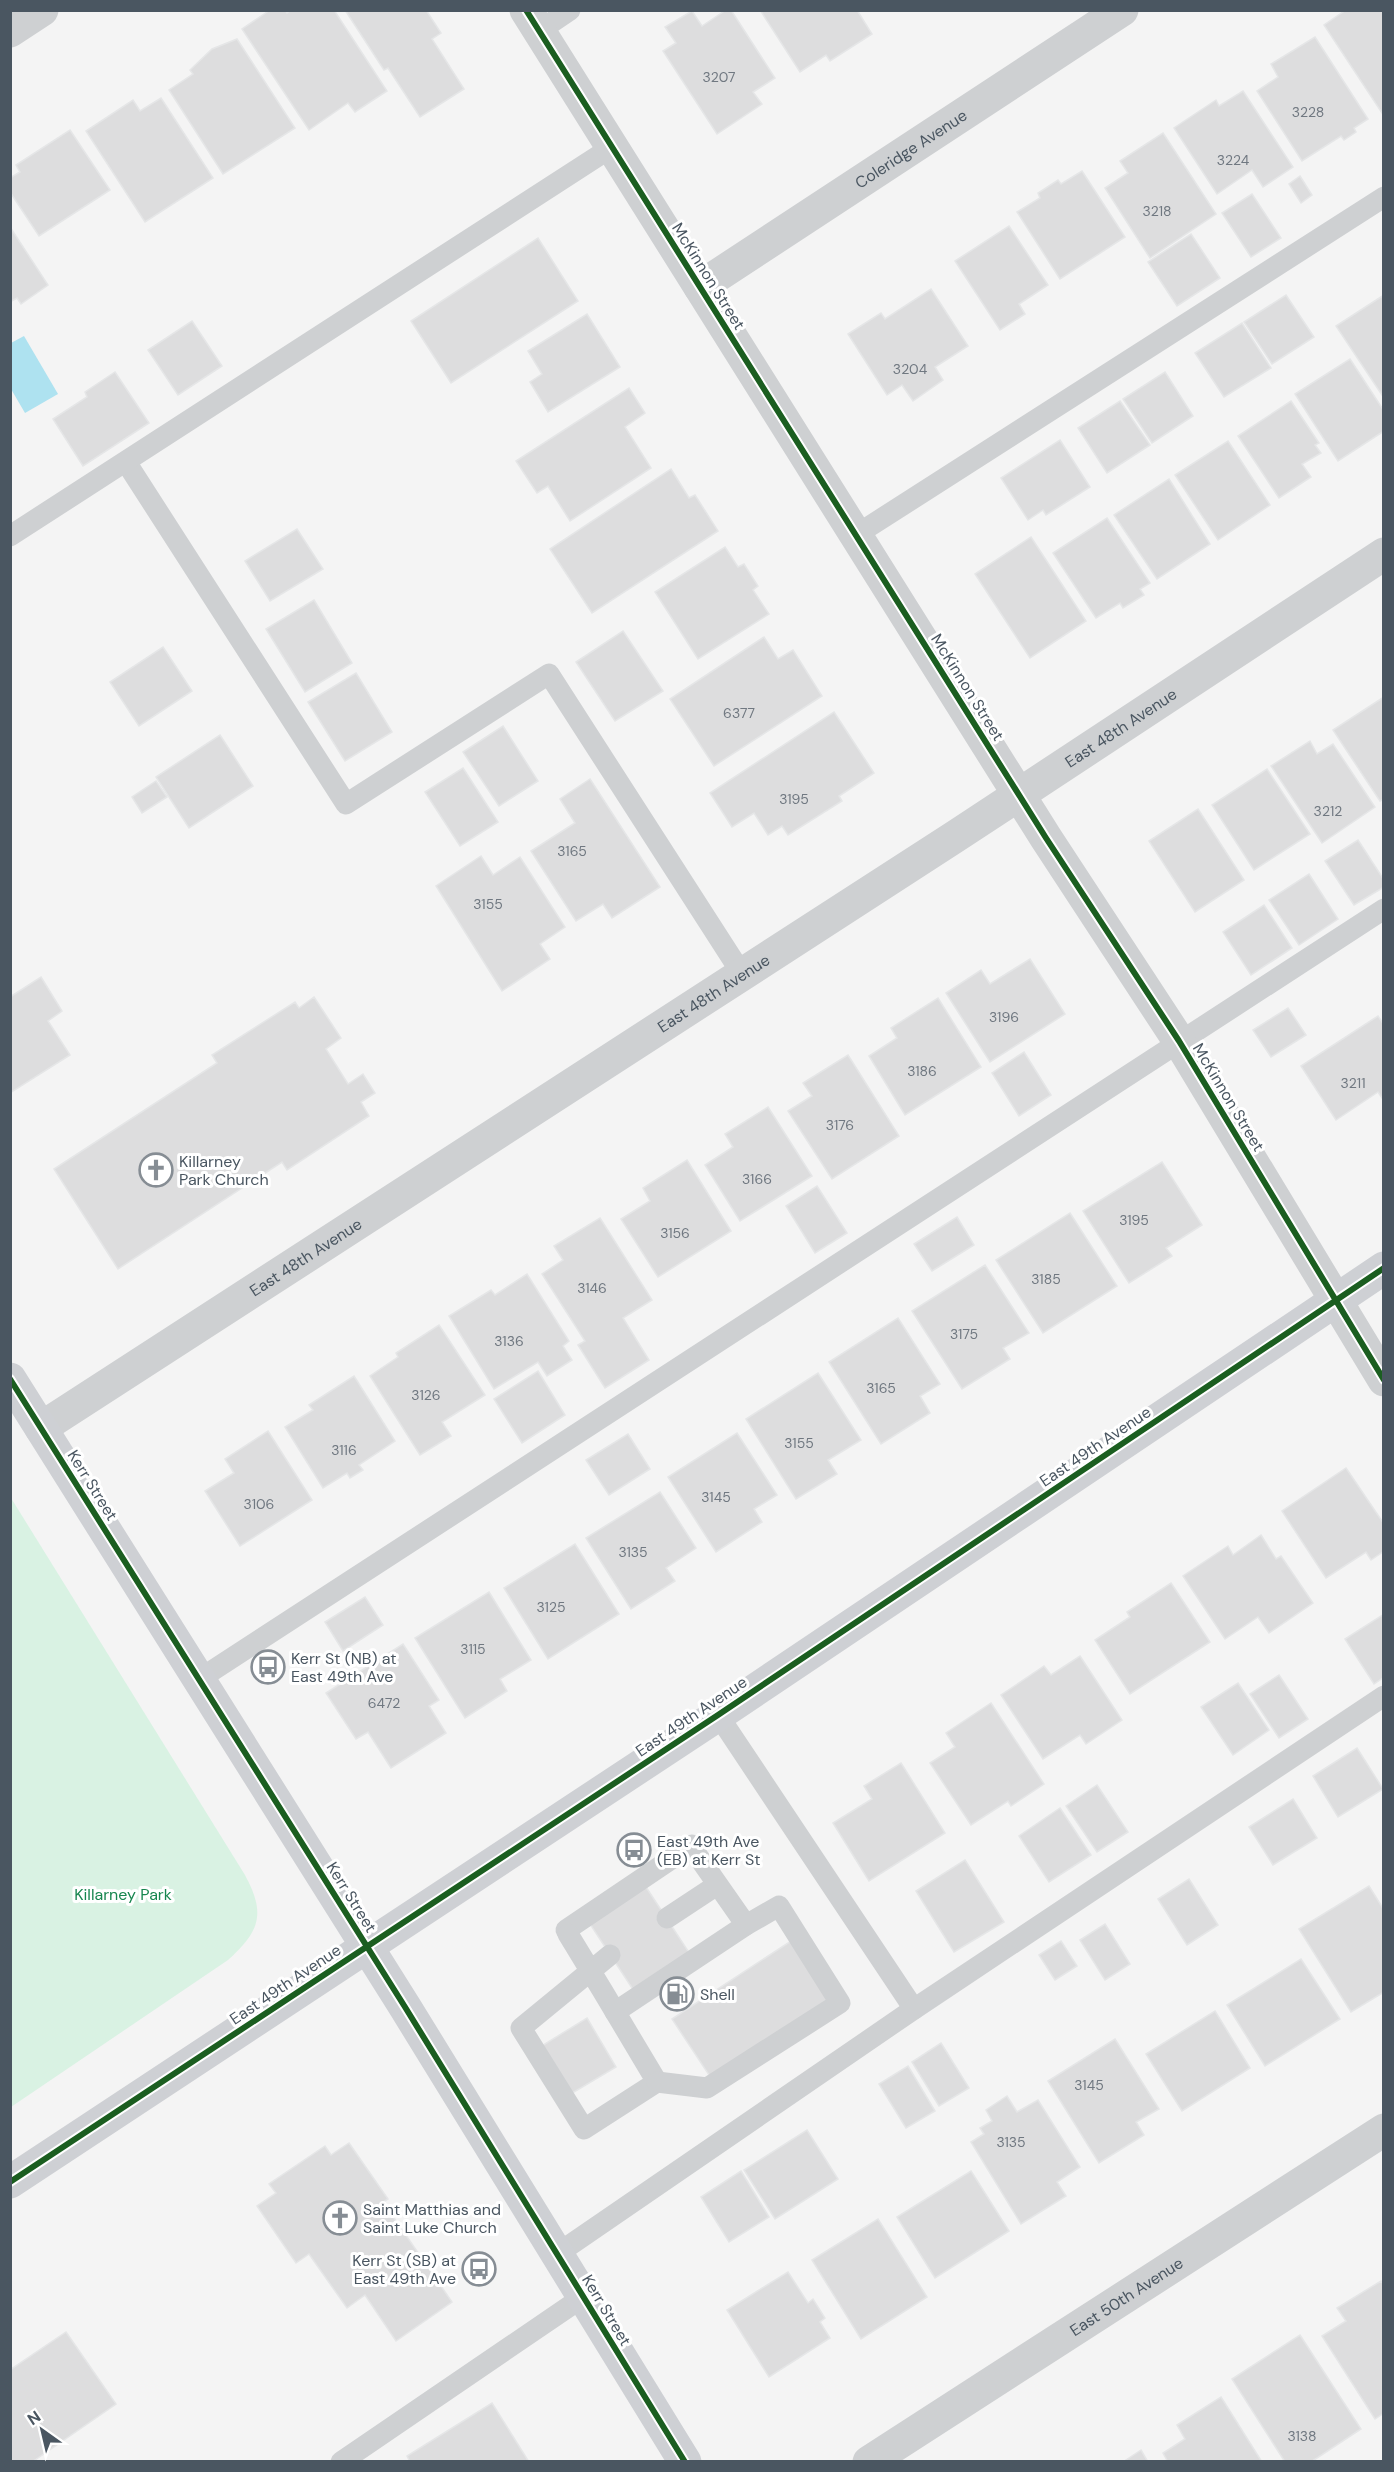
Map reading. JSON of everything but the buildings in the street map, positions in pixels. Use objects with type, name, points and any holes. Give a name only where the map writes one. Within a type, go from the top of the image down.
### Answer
[{"type":"street","points":[[10,31],[42,10]]},
{"type":"street","name":"Coleridge Avenue","points":[[700,287],[1122,10]]},
{"type":"street","name":"McKinnon Street","points":[[532,21],[1019,795],[1179,1041],[1383,1380]]},
{"type":"street","name":"East 48th Avenue","points":[[41,1428],[1019,795],[1383,554]]},
{"type":"street","name":"East 49th Avenue","points":[[10,2182],[718,1715],[1383,1268]]},
{"type":"street","name":"Kerr Street","points":[[10,1379],[366,1946],[685,2462]]},
{"type":"street","name":"East 50th Avenue","points":[[868,2462],[1383,2130]]},
{"type":"lane","points":[[532,21],[570,10]]},
{"type":"lane","points":[[10,536],[612,147]]},
{"type":"lane","points":[[856,535],[1383,197]]},
{"type":"lane","points":[[126,462],[346,804],[549,674],[742,974]]},
{"type":"lane","points":[[198,1680],[1383,909]]},
{"type":"lane","points":[[557,2253],[914,2009],[1383,1696]]},
{"type":"lane","points":[[718,1715],[914,2009]]},
{"type":"lane","points":[[657,2082],[567,1932],[693,1848],[746,1925]]},
{"type":"lane","points":[[667,1918],[717,1885]]},
{"type":"lane","points":[[610,1955],[520,2028],[584,2129],[657,2082],[707,2088],[840,2003],[779,1906],[746,1925],[615,2012]]},
{"type":"lane","points":[[340,2462],[583,2297]]},
{"type":"green space","name":"Killarney Park","points":[[11,1498],[245,1875],[256,1901],[257,1911],[253,1931],[239,1950],[228,1960],[11,2107]]},
{"type":"water","points":[[24,336],[58,394],[25,413],[11,389],[11,343]]},
{"type":"cycle path","points":[[526,10],[1046,838],[1179,1041],[1384,1380]]},
{"type":"cycle path","points":[[10,2182],[718,1715],[1384,1268]]},
{"type":"cycle path","points":[[10,1379],[405,2007],[685,2462]]},
{"type":"place","name":"Killarney Park Church","points":[[156,1170]]},
{"type":"place","name":"Kerr St (NB) at East 49th Ave","points":[[268,1667]]},
{"type":"place","name":"East 49th Ave (EB) at Kerr St","points":[[634,1850]]},
{"type":"place","name":"Shell","points":[[677,1994]]},
{"type":"place","name":"Saint Matthias and Saint Luke Church","points":[[340,2218]]},
{"type":"place","name":"Kerr St (SB) at East 49th Ave","points":[[479,2269]]}]
